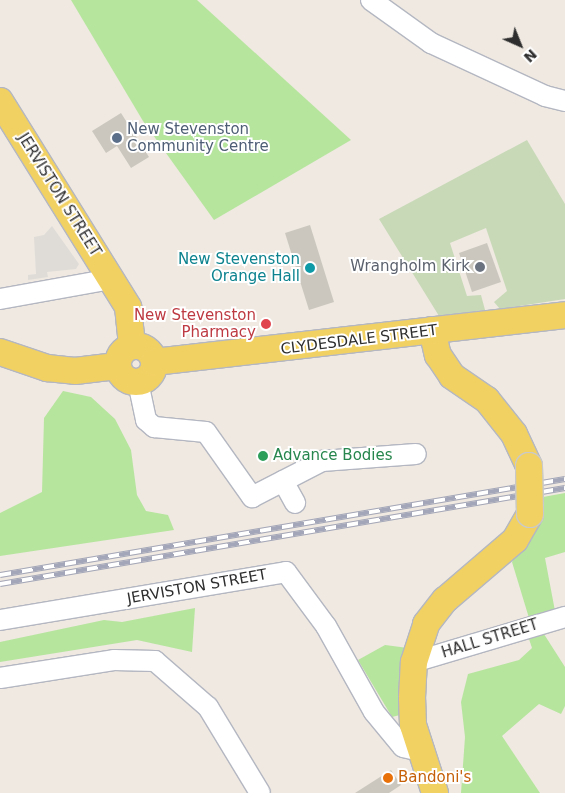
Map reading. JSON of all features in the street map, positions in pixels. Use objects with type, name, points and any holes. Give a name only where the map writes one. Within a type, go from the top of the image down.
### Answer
[{"type":"main road","name":"JERVISTON STREET","points":[[0,102],[128,307],[125,356]]},
{"type":"main road","name":"CLYDESDALE STREET","points":[[154,362],[565,315]]},
{"type":"main road","points":[[432,330],[438,355],[452,376],[487,400],[514,434],[529,466],[530,514],[515,540],[445,600],[426,624],[414,662],[413,724],[420,751],[436,793]]},
{"type":"main road","points":[[0,352],[47,368],[76,371],[125,356],[149,351],[154,362],[148,378],[138,382],[122,377],[125,356]]},
{"type":"street","points":[[371,0],[431,43],[545,96],[565,101]]},
{"type":"street","points":[[0,299],[111,279]]},
{"type":"street","points":[[138,382],[146,420],[154,427],[206,432],[252,497],[322,461],[416,454]]},
{"type":"street","points":[[283,481],[296,503]]},
{"type":"street","name":"JERVISTON STREET","points":[[0,620],[286,572],[326,626],[374,712],[403,747],[420,751]]},
{"type":"street","name":"HALL STREET","points":[[414,662],[565,617]]},
{"type":"street","points":[[0,678],[114,660],[155,661],[208,707],[260,793]]},
{"type":"green space","points":[[71,0],[197,0],[351,140],[214,220],[143,121]]},
{"type":"green space","points":[[527,140],[565,204],[565,299],[500,309],[494,302],[507,291],[486,228],[450,243],[467,296],[481,295],[485,310],[439,316],[379,219]]},
{"type":"green space","points":[[63,391],[91,397],[115,419],[131,450],[137,495],[146,511],[168,515],[174,530],[0,556],[0,513],[42,492],[44,418]]},
{"type":"green space","points":[[565,493],[565,552],[545,558],[555,611],[529,618],[512,562],[541,516],[543,497]]},
{"type":"green space","points":[[195,608],[192,652],[137,640],[0,662],[0,642],[104,620],[122,622]]},
{"type":"green space","points":[[542,631],[565,667],[565,706],[561,714],[539,704],[502,736],[540,793],[461,793],[465,737],[461,702],[468,674],[519,660],[532,648],[528,636]]},
{"type":"green space","points":[[385,645],[408,648],[400,715],[392,717],[358,660]]},
{"type":"shaded area","points":[[52,226],[79,264],[76,269],[47,272],[48,277],[28,280],[28,275],[36,274],[34,237],[44,235]]},
{"type":"building","name":"New Stevenston Community Centre","points":[[121,113],[149,157],[131,168],[117,146],[106,153],[92,131]]},
{"type":"building","name":"New Stevenston Orange Hall","points":[[310,225],[334,302],[309,310],[285,233]]},
{"type":"building","name":"Wrangholm Kirk","points":[[487,243],[501,282],[472,292],[459,253]]},
{"type":"building","name":"Bandoni's","points":[[391,770],[401,785],[389,793],[355,793]]},
{"type":"railway","points":[[0,575],[565,479]]},
{"type":"railway","points":[[0,584],[565,488]]},
{"type":"place","name":"New Stevenston Community Centre","points":[[117,138]]},
{"type":"place","name":"Wrangholm Kirk","points":[[480,267]]},
{"type":"place","name":"New Stevenston Orange Hall","points":[[310,268]]},
{"type":"place","name":"New Stevenston Pharmacy","points":[[266,324]]},
{"type":"place","name":"Advance Bodies","points":[[263,456]]},
{"type":"place","name":"Bandoni's","points":[[388,778]]}]
